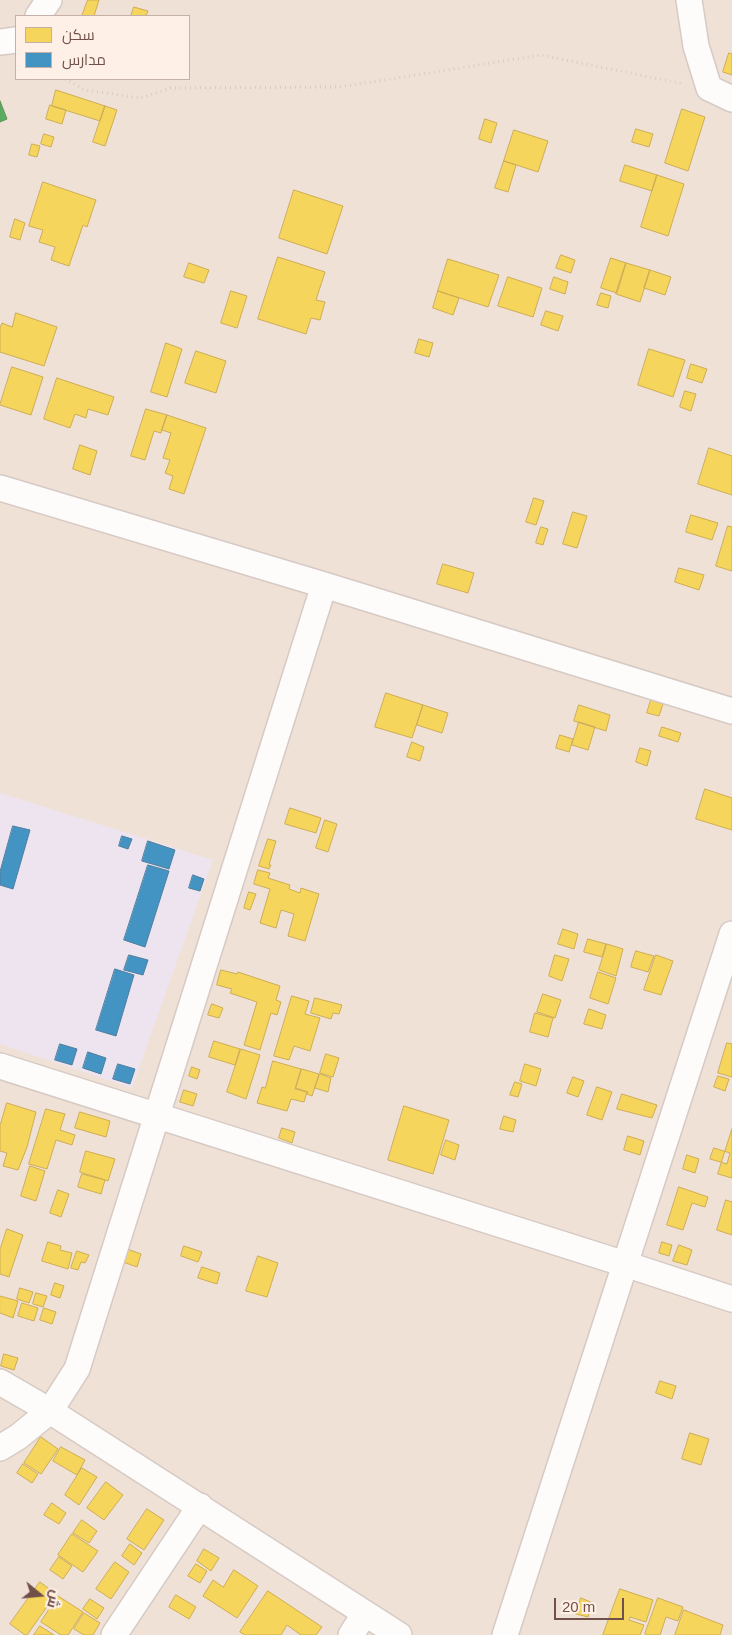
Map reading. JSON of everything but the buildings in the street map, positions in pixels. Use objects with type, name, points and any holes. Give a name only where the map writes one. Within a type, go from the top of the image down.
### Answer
[{"type":"street","points":[[39,15],[50,0]]},
{"type":"street","points":[[689,0],[696,46],[709,88],[732,99]]},
{"type":"street","points":[[0,42],[15,40]]},
{"type":"street","points":[[0,488],[324,585],[732,711]]},
{"type":"street","points":[[0,1448],[18,1437],[50,1411],[77,1369],[324,585]]},
{"type":"street","points":[[505,1635],[732,934]]},
{"type":"street","points":[[0,1066],[732,1299]]},
{"type":"street","points":[[0,1382],[50,1411],[400,1635]]},
{"type":"street","points":[[114,1635],[200,1506]]},
{"type":"street","points":[[351,1635],[365,1613]]},
{"type":"path","points":[[67,80],[85,90],[140,98],[171,88],[340,87],[541,55],[709,88]]},
{"type":"shaded area","points":[[0,0],[732,0],[732,1635],[0,1635]]},
{"type":"shaded area","points":[[0,793],[213,860],[132,1088],[0,1044]]}]
